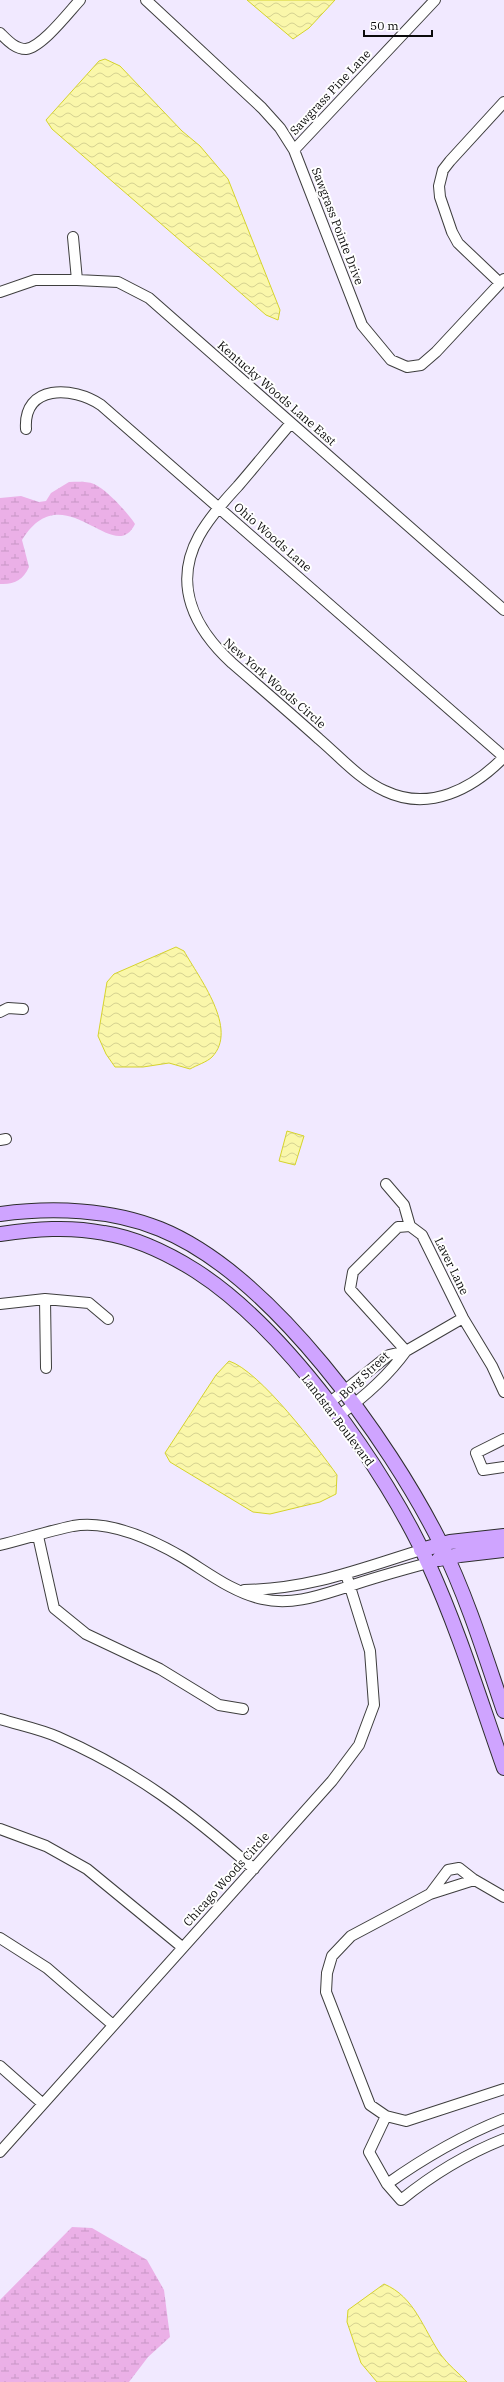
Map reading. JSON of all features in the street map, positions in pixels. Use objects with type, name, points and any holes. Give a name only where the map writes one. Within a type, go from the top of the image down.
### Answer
[{"type":"street","points":[[0,33],[13,45],[25,49],[37,46],[80,0]]},
{"type":"street","name":"Sawgrass Pointe Drive","points":[[146,0],[262,108],[280,128],[294,150],[362,325],[391,360],[407,367],[421,364],[436,352],[502,281]]},
{"type":"street","name":"Sawgrass Pine Lane","points":[[294,150],[435,0]]},
{"type":"street","points":[[502,281],[458,243],[440,197],[439,186],[443,170],[450,160],[504,102]]},
{"type":"street","points":[[73,237],[77,280]]},
{"type":"street","name":"Kentucky Woods Lane East","points":[[0,292],[35,280],[77,280],[118,282],[149,298],[504,610]]},
{"type":"street","name":"Ohio Woods Lane","points":[[26,429],[25,416],[29,407],[37,399],[58,392],[80,393],[101,405],[504,757]]},
{"type":"street","name":"New York Woods Circle","points":[[291,423],[219,507],[199,536],[192,550],[188,583],[192,612],[213,645],[367,780],[385,791],[397,796],[427,798],[454,794],[483,777],[504,757]]},
{"type":"street","points":[[0,1012],[8,1008],[23,1009]]},
{"type":"street","points":[[386,1184],[404,1205],[410,1226],[398,1227],[353,1272],[350,1289],[406,1351]]},
{"type":"street","name":"Landstar Boulevard","points":[[0,1214],[52,1210],[106,1214],[160,1229],[212,1257],[244,1284],[280,1319],[344,1391],[402,1476],[444,1551],[470,1613],[504,1711]]},
{"type":"street","name":"Laver Lane","points":[[410,1226],[422,1234],[462,1318],[492,1366],[504,1392]]},
{"type":"street","name":"Landstar Boulevard","points":[[0,1234],[56,1228],[104,1233],[151,1247],[196,1271],[231,1299],[266,1331],[329,1403],[385,1484],[421,1550],[450,1614],[504,1768]]},
{"type":"street","points":[[0,1304],[45,1299],[89,1303],[108,1319]]},
{"type":"street","points":[[45,1299],[46,1368]]},
{"type":"street","name":"Borg Street","points":[[329,1403],[389,1355],[406,1351],[462,1318]]},
{"type":"street","name":"Borg Street","points":[[338,1416],[354,1404],[396,1365],[406,1351]]},
{"type":"street","points":[[504,1439],[476,1454],[483,1470],[504,1467]]},
{"type":"street","points":[[0,1545],[74,1526],[104,1526],[147,1538],[181,1556],[222,1583],[238,1590],[262,1599],[288,1601],[318,1598],[350,1586],[428,1563],[444,1551],[504,1536]]},
{"type":"street","points":[[38,1536],[54,1608],[86,1634],[160,1669],[219,1705],[243,1709]]},
{"type":"street","points":[[238,1590],[296,1586],[346,1574],[421,1550],[504,1550]]},
{"type":"street","name":"Chicago Woods Circle","points":[[0,2152],[332,1781],[359,1745],[374,1705],[370,1651],[346,1574]]},
{"type":"street","points":[[0,1719],[56,1736],[108,1760],[156,1790],[195,1818],[254,1868]]},
{"type":"street","points":[[0,1829],[46,1846],[87,1869],[182,1947]]},
{"type":"street","points":[[430,1894],[448,1870],[459,1868],[474,1880],[504,1897]]},
{"type":"street","points":[[474,1880],[430,1894],[352,1936],[332,1956],[327,1973],[326,1992],[370,2105],[386,2116],[406,2121],[504,2089]]},
{"type":"street","points":[[0,1938],[46,1968],[113,2025]]},
{"type":"street","points":[[0,2066],[43,2104]]},
{"type":"street","points":[[386,2116],[369,2152],[387,2184],[401,2200],[430,2177],[476,2150],[504,2139]]},
{"type":"street","points":[[387,2184],[414,2165],[466,2134],[504,2119]]},
{"type":"street","points":[[466,2134],[476,2150]]},
{"type":"green space","points":[[69,482],[88,482],[99,487],[116,502],[135,524],[126,535],[114,536],[71,517],[54,515],[38,522],[22,540],[29,567],[27,572],[18,581],[10,584],[0,584],[0,498],[21,496],[39,502],[46,501],[51,493]]},
{"type":"green space","points":[[72,2227],[92,2228],[147,2260],[164,2290],[170,2337],[148,2357],[129,2382],[0,2382],[0,2300]]},
{"type":"water","points":[[247,0],[335,0],[309,28],[293,39]]},
{"type":"water","points":[[105,59],[120,66],[182,131],[200,146],[228,179],[280,310],[278,320],[266,315],[52,129],[46,120],[99,61]]},
{"type":"water","points":[[176,947],[184,951],[207,989],[214,1004],[219,1018],[221,1032],[219,1046],[210,1059],[190,1069],[169,1063],[143,1067],[115,1067],[106,1054],[98,1036],[107,982],[114,974]]},
{"type":"water","points":[[287,1131],[304,1136],[295,1165],[279,1161]]},
{"type":"water","points":[[229,1361],[242,1368],[256,1379],[272,1394],[302,1429],[337,1475],[336,1494],[320,1502],[270,1514],[253,1512],[170,1462],[165,1453],[216,1375]]},
{"type":"water","points":[[384,2284],[395,2290],[411,2305],[441,2355],[467,2382],[377,2382],[361,2363],[347,2322],[348,2310]]}]
